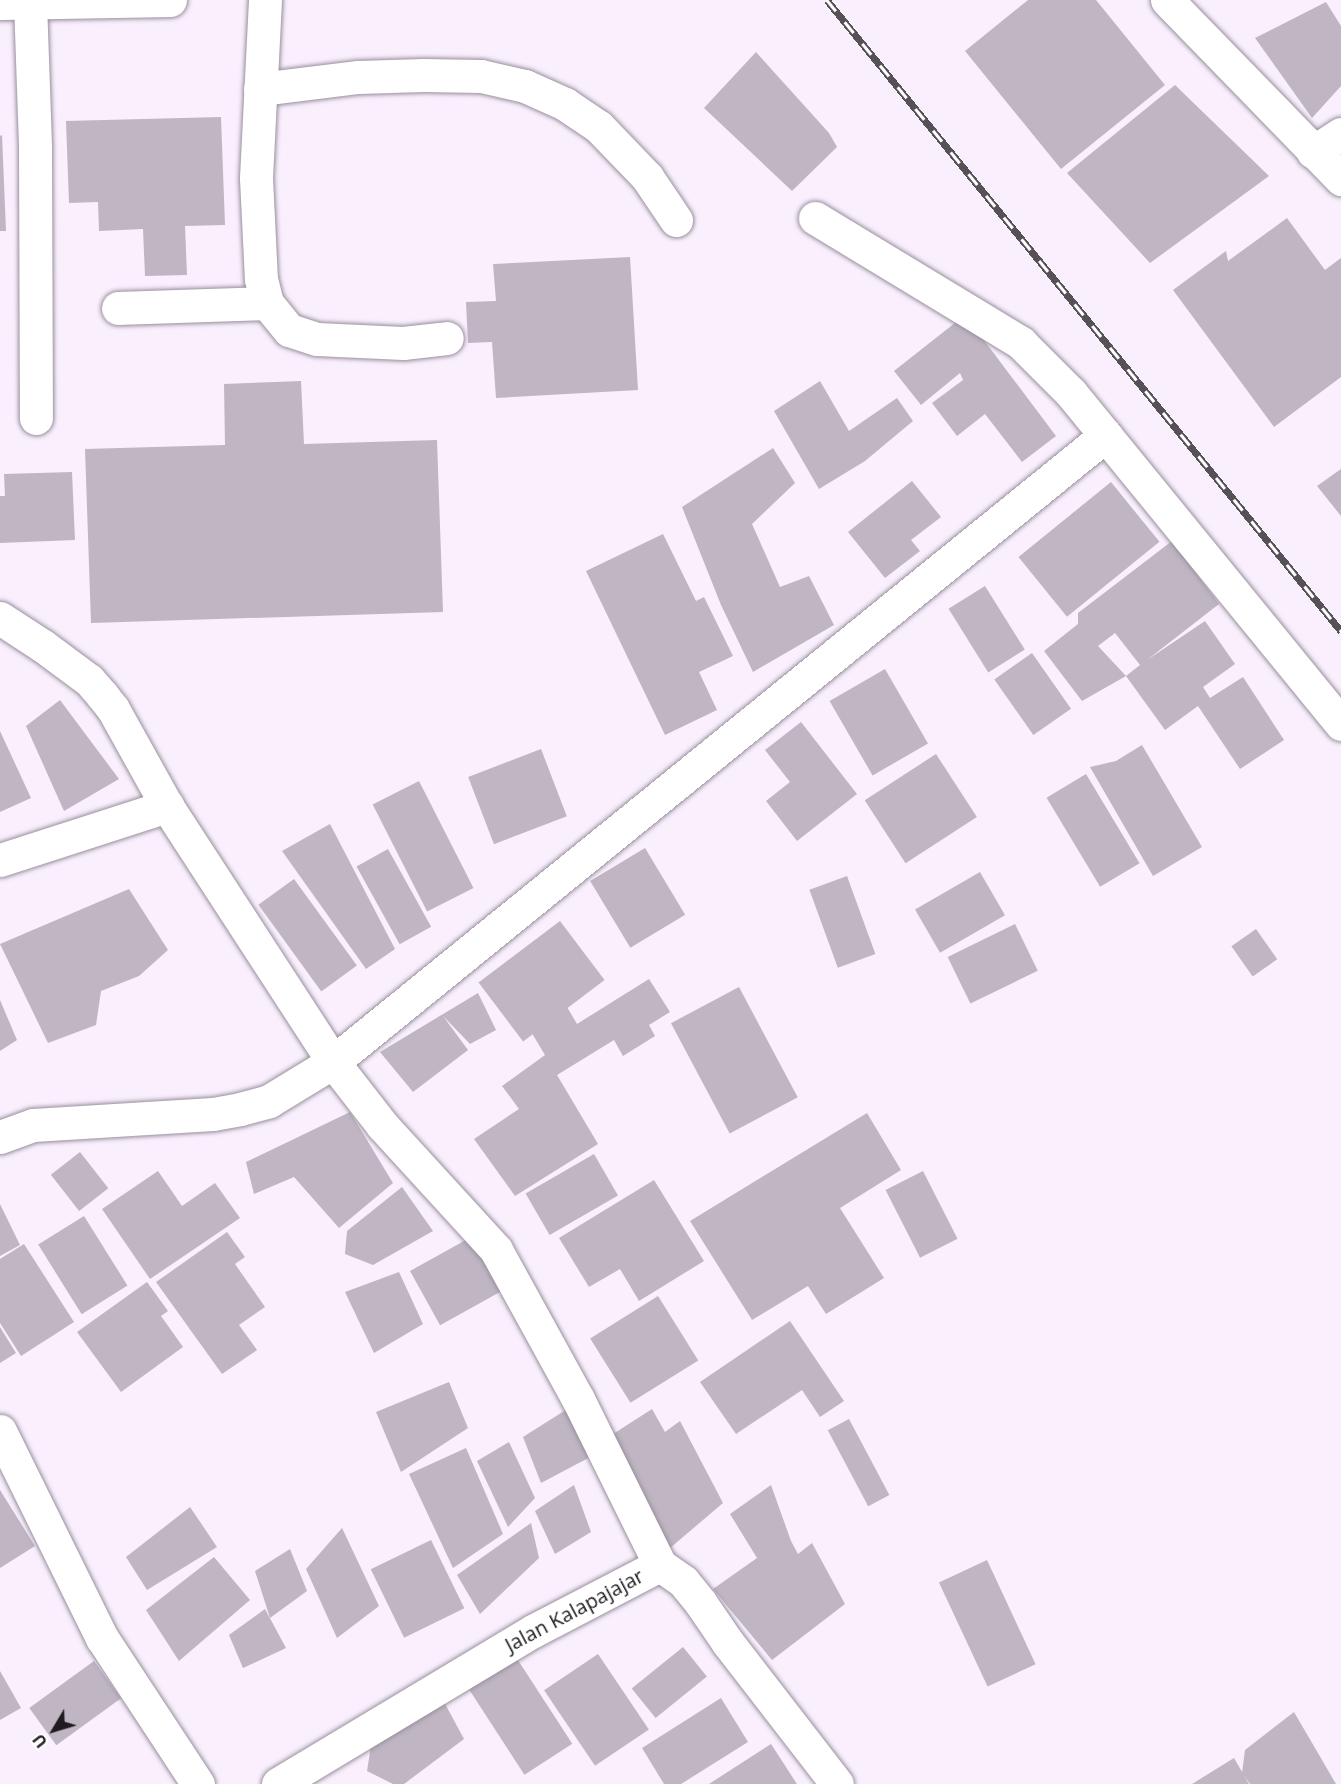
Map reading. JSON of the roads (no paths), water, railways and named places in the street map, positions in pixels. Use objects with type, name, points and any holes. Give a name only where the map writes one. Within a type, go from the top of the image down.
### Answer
[{"type":"street","points":[[36,418],[35,148],[15,3],[170,0]]},
{"type":"street","points":[[264,0],[256,178],[261,279],[267,303],[289,330],[317,339],[403,343],[447,338]]},
{"type":"street","points":[[1167,0],[1341,179]]},
{"type":"street","points":[[260,90],[358,77],[423,75],[481,76],[525,86],[565,104],[598,126],[647,177],[676,220]]},
{"type":"street","points":[[1313,152],[1341,135]]},
{"type":"street","points":[[815,218],[1021,343],[1071,393],[1341,724]]},
{"type":"street","points":[[118,308],[267,303]]},
{"type":"street","points":[[0,1137],[33,1125],[213,1114],[240,1109],[269,1101],[333,1062],[1106,435]]},
{"type":"street","points":[[0,618],[89,680],[113,709],[167,806],[333,1062],[382,1125],[496,1250],[578,1399],[660,1565]]},
{"type":"street","points":[[0,860],[167,806]]},
{"type":"street","points":[[0,1431],[102,1638],[198,1784]]},
{"type":"street","name":"Jalan Kalapajajar","points":[[278,1784],[533,1630],[660,1565],[683,1581],[700,1602],[728,1643],[837,1784]]},
{"type":"railway","points":[[827,0],[1341,631]]}]
